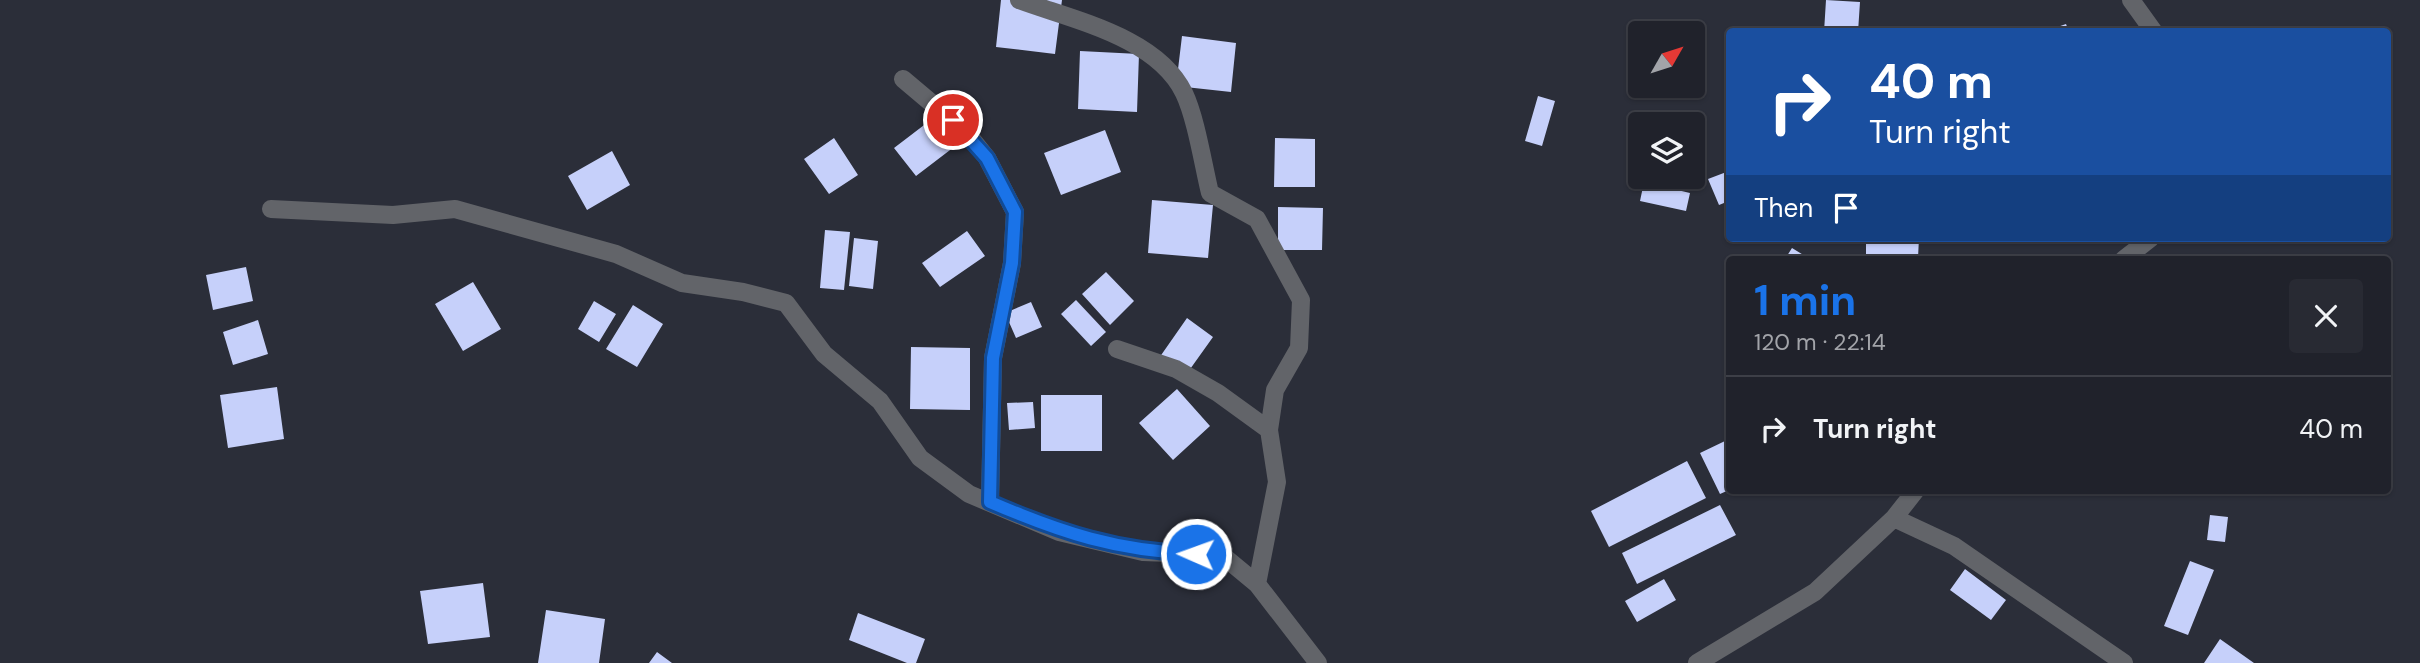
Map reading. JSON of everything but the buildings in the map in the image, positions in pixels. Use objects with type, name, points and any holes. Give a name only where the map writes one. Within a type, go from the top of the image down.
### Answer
[{"type":"street","points":[[1018,0],[1132,41],[1157,57],[1184,93],[1210,192],[1256,219],[1301,300],[1299,348],[1275,390],[1269,429],[1278,482],[1257,584]]},
{"type":"street","points":[[2131,0],[2151,28]]},
{"type":"street","points":[[904,79],[967,132],[987,158],[1015,212],[1012,263],[993,358],[990,502]]},
{"type":"street","points":[[271,209],[393,215],[455,208],[616,254],[682,283],[743,292],[786,303],[824,354],[880,401],[920,458],[969,494],[1059,532],[1143,552],[1222,555],[1257,584],[1318,663]]},
{"type":"street","points":[[2128,256],[2146,242]]},
{"type":"street","points":[[1117,349],[1176,369],[1218,393],[1269,429]]},
{"type":"street","points":[[1696,663],[1815,592],[1894,518],[1913,494]]},
{"type":"street","points":[[1894,518],[1954,546],[2123,663]]},
{"type":"route","points":[[953,120],[967,132],[987,158],[1015,212],[1012,263],[993,358],[990,502],[1059,532],[1143,552],[1196,554]]}]
